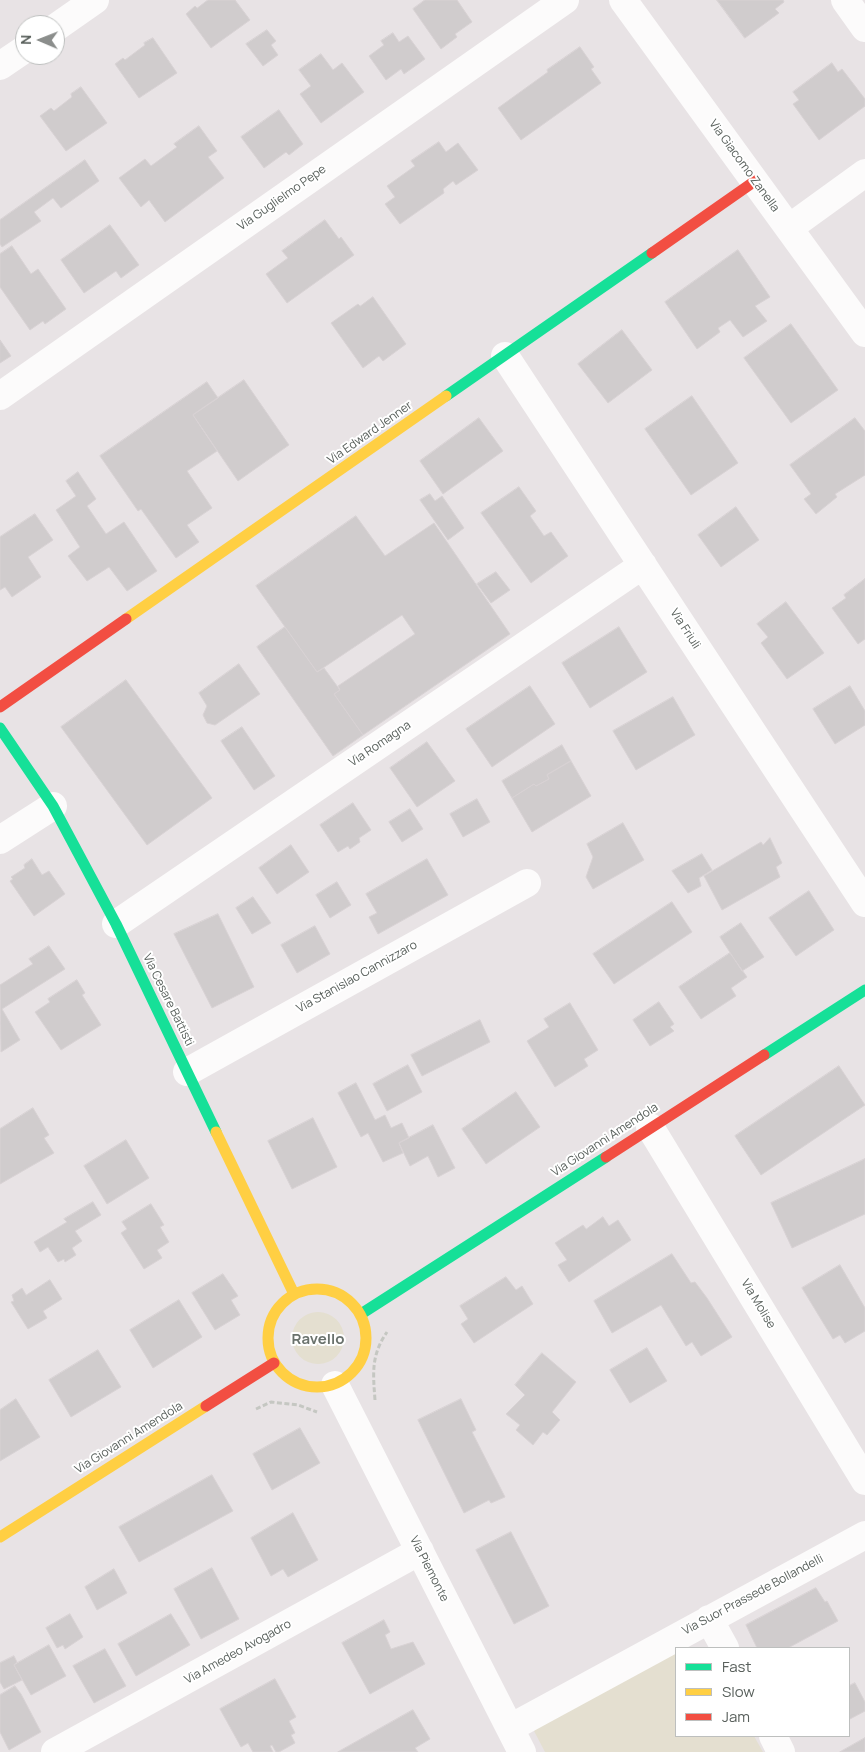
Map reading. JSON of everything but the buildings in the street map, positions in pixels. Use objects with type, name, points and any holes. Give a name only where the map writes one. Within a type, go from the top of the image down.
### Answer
[{"type":"street","points":[[65,21],[95,0]]},
{"type":"street","name":"Via Guglielmo Pepe","points":[[0,396],[565,0]]},
{"type":"street","name":"Via Giacomo Zanella","points":[[623,0],[865,333]]},
{"type":"street","points":[[845,0],[865,28]]},
{"type":"street","points":[[0,66],[15,56]]},
{"type":"street","points":[[789,228],[865,173]]},
{"type":"street","name":"Via Edward Jenner","points":[[0,707],[755,182]]},
{"type":"street","name":"Via Friuli","points":[[505,356],[865,904]]},
{"type":"street","name":"Via Romagna","points":[[116,924],[643,565]]},
{"type":"street","name":"Via Cesare Battisti","points":[[0,728],[53,806],[116,924],[294,1294]]},
{"type":"street","points":[[0,840],[53,806]]},
{"type":"street","name":"Via Stanislao Cannizzaro","points":[[188,1072],[527,882]]},
{"type":"street","name":"Via Giovanni Amendola","points":[[361,1314],[865,990]]},
{"type":"street","name":"Via Molise","points":[[650,1127],[865,1481]]},
{"type":"street","points":[[312,1288],[332,1290],[349,1299],[361,1314],[367,1334],[364,1355],[353,1373],[335,1385],[318,1388],[300,1385],[285,1377],[274,1363],[268,1344],[270,1324],[279,1307],[294,1294],[312,1288]]},
{"type":"street","name":"Via Giovanni Amendola","points":[[0,1537],[274,1363]]},
{"type":"street","name":"Via Piemonte","points":[[335,1385],[522,1752]]},
{"type":"street","name":"Via Suor Prassede Bollandelli","points":[[510,1728],[865,1535]]},
{"type":"street","name":"Via Amedeo Avogadro","points":[[56,1752],[420,1551]]},
{"type":"street","points":[[709,1619],[724,1647]]},
{"type":"street","points":[[773,1737],[781,1752]]},
{"type":"shaded area","points":[[313,1312],[323,1312],[337,1319],[344,1333],[344,1343],[337,1357],[323,1364],[313,1364],[303,1360],[296,1353],[292,1343],[292,1333],[296,1323],[303,1316]]},
{"type":"shaded area","points":[[675,1650],[675,1737],[755,1737],[763,1752],[545,1752],[534,1731],[541,1723]]},
{"type":"traffic: fast","points":[[446,396],[652,253]]},
{"type":"traffic: fast","points":[[0,728],[53,806],[116,924],[216,1132]]},
{"type":"traffic: fast","points":[[764,1055],[865,990]]},
{"type":"traffic: fast","points":[[361,1314],[606,1157]]},
{"type":"traffic: slow","points":[[126,619],[446,396]]},
{"type":"traffic: slow","points":[[216,1132],[294,1294]]},
{"type":"traffic: slow","points":[[317,1289],[336,1292],[352,1303],[363,1319],[366,1338],[363,1357],[352,1373],[336,1384],[317,1387],[298,1384],[282,1373],[271,1357],[268,1338],[271,1319],[282,1303],[298,1292],[317,1289]]},
{"type":"traffic: slow","points":[[0,1537],[206,1406]]},
{"type":"traffic: jam","points":[[652,253],[755,181]]},
{"type":"traffic: jam","points":[[0,707],[126,619]]},
{"type":"traffic: jam","points":[[606,1157],[764,1055]]},
{"type":"traffic: jam","points":[[206,1406],[274,1363]]},
{"type":"district","name":"Ravello","points":[[318,1340]]}]
